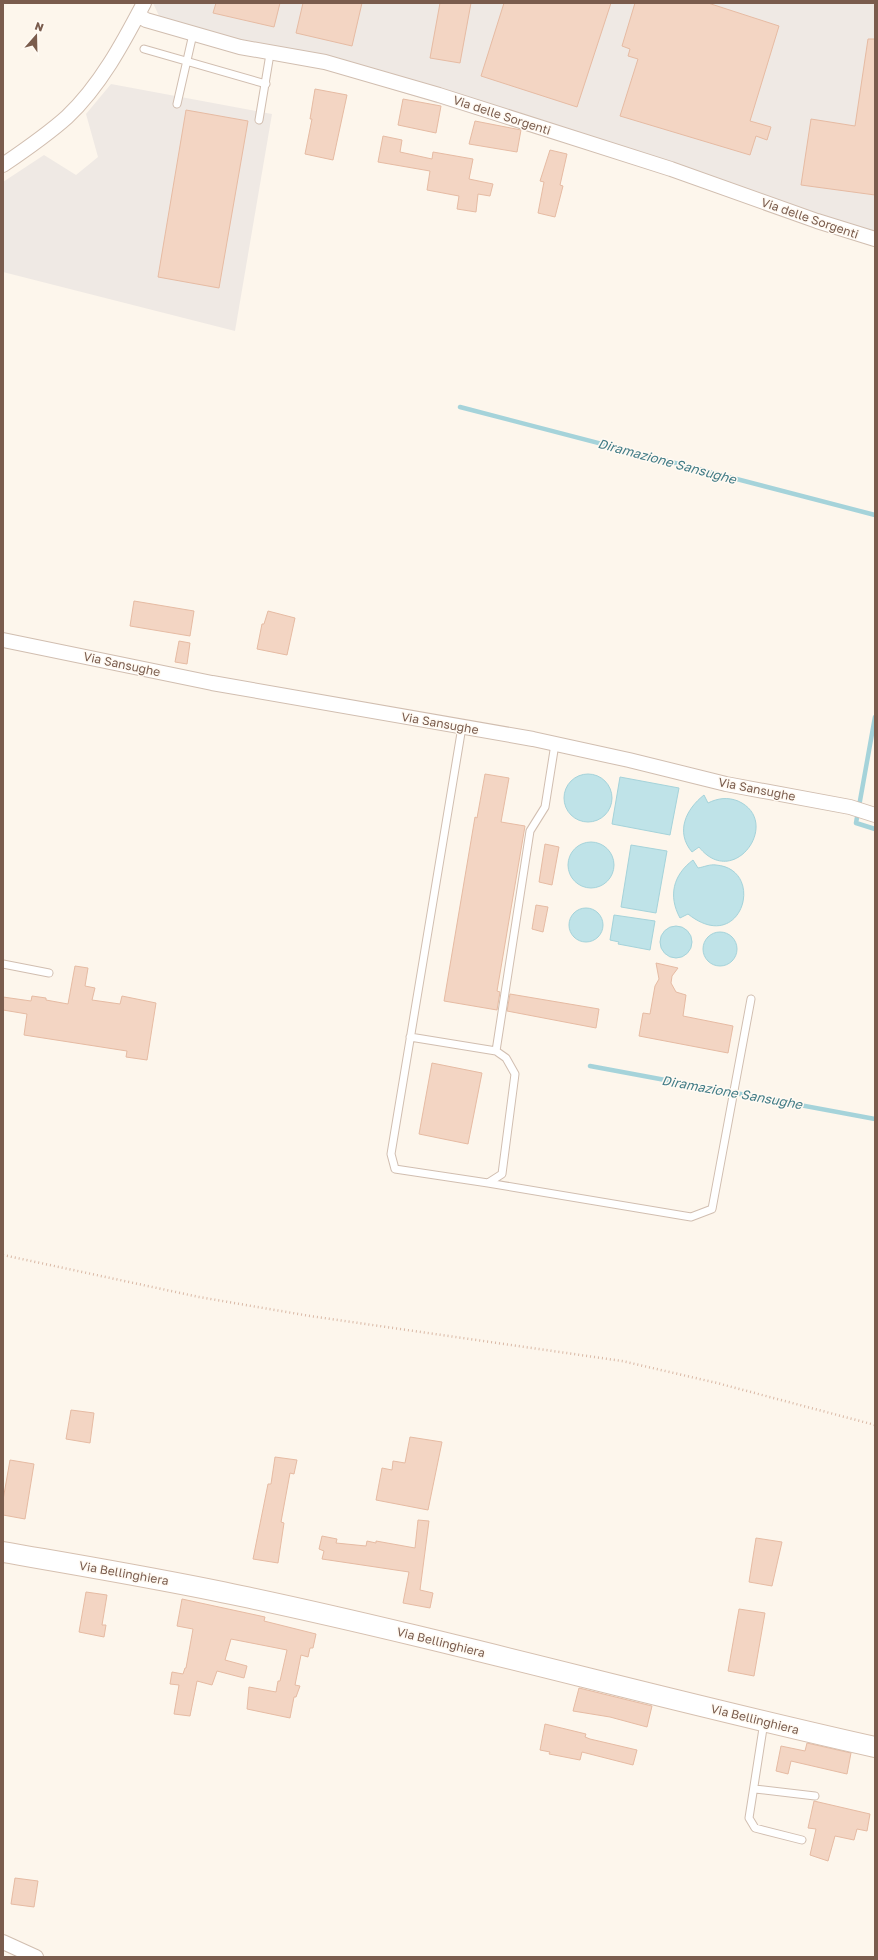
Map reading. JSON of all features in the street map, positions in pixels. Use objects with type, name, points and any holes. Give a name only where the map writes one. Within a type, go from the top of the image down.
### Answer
[{"type":"street","name":"Via delle Sorgenti","points":[[141,9],[146,20],[270,54],[325,62],[439,95],[664,167],[817,221],[875,239]]},
{"type":"street","points":[[3,164],[38,141],[68,116],[97,82],[141,9]]},
{"type":"street","name":"Via Sansughe","points":[[3,640],[212,683],[555,744],[629,760],[726,784],[862,811]]},
{"type":"street","name":"Via Bellinghiera","points":[[3,1552],[149,1577],[243,1596],[400,1632],[764,1722],[875,1747]]},
{"type":"street","points":[[3,1942],[36,1957]]},
{"type":"lane","points":[[177,104],[193,34]]},
{"type":"lane","points":[[144,49],[266,84]]},
{"type":"lane","points":[[259,120],[270,54]]},
{"type":"lane","points":[[462,727],[391,1154],[395,1169],[691,1217],[712,1209],[751,999]]},
{"type":"lane","points":[[496,1051],[530,831],[545,807],[555,744]]},
{"type":"lane","points":[[3,964],[49,973]]},
{"type":"lane","points":[[410,1037],[496,1051],[506,1058],[515,1074],[502,1174],[488,1183]]},
{"type":"lane","points":[[764,1722],[755,1789],[749,1818],[755,1828],[802,1840]]},
{"type":"lane","points":[[755,1789],[815,1796]]},
{"type":"path","points":[[3,1255],[206,1299],[310,1316],[622,1361],[717,1383],[875,1425]]},
{"type":"shaded area","points":[[153,3],[875,3],[875,238],[160,18]]},
{"type":"shaded area","points":[[111,84],[272,114],[235,331],[3,272],[3,182],[44,155],[76,175],[98,157],[86,114]]},
{"type":"water","points":[[588,774],[597,776],[605,781],[610,789],[612,798],[610,807],[605,815],[597,820],[588,822],[579,820],[571,815],[566,807],[564,798],[566,789],[571,781],[579,776]]},
{"type":"water","points":[[620,777],[679,788],[670,835],[612,824]]},
{"type":"water","points":[[704,795],[708,803],[719,799],[730,799],[738,801],[751,811],[756,823],[755,836],[748,848],[739,857],[726,861],[713,858],[699,847],[692,852],[687,844],[684,837],[685,821],[692,807]]},
{"type":"water","points":[[596,842],[608,848],[613,856],[613,874],[608,882],[600,887],[586,888],[574,882],[569,874],[568,860],[574,848],[582,843]]},
{"type":"water","points":[[631,845],[667,851],[656,913],[621,907]]},
{"type":"water","points":[[693,860],[698,868],[716,865],[732,870],[741,880],[744,894],[741,907],[734,918],[722,925],[707,924],[688,914],[680,918],[676,910],[674,902],[674,886],[681,872]]},
{"type":"water","points":[[586,908],[592,909],[598,913],[602,919],[602,931],[598,937],[592,941],[586,942],[580,941],[574,937],[570,931],[569,925],[570,919],[574,913],[580,909]]},
{"type":"water","points":[[614,915],[655,921],[650,950],[618,944],[619,942],[610,940]]},
{"type":"water","points":[[676,926],[682,927],[689,933],[692,942],[691,948],[685,955],[676,958],[670,957],[663,951],[660,942],[661,936],[667,929]]},
{"type":"water","points":[[720,932],[732,937],[737,949],[732,961],[720,966],[708,961],[703,949],[708,937]]},
{"type":"building","points":[[216,3],[280,3],[274,27],[213,13]]},
{"type":"building","points":[[303,3],[362,3],[352,46],[296,33]]},
{"type":"building","points":[[440,3],[471,3],[460,63],[430,58]]},
{"type":"building","points":[[504,3],[611,3],[577,107],[481,76]]},
{"type":"building","points":[[635,3],[708,3],[779,26],[750,121],[771,127],[767,140],[756,136],[750,155],[620,116],[638,59],[628,56],[630,49],[622,46]]},
{"type":"building","points":[[868,39],[875,39],[875,195],[801,185],[811,119],[855,126]]},
{"type":"building","points":[[315,89],[347,95],[333,160],[305,154],[312,119],[310,119]]},
{"type":"building","points":[[403,99],[441,106],[436,133],[398,125]]},
{"type":"building","points":[[186,110],[248,121],[219,288],[158,277]]},
{"type":"building","points":[[475,121],[521,130],[517,152],[469,144]]},
{"type":"building","points":[[383,136],[402,140],[400,152],[432,159],[433,152],[473,159],[469,179],[493,184],[490,196],[478,194],[476,212],[457,209],[459,196],[427,190],[430,171],[378,162]]},
{"type":"building","points":[[550,150],[567,154],[560,185],[563,186],[555,217],[538,213],[544,182],[540,181]]},
{"type":"building","points":[[134,601],[194,611],[190,636],[130,626]]},
{"type":"building","points":[[268,611],[295,618],[287,655],[257,649],[262,624],[264,624]]},
{"type":"building","points":[[179,641],[190,643],[187,664],[175,662]]},
{"type":"building","points":[[485,774],[509,778],[501,822],[525,826],[497,991],[500,992],[497,1010],[444,1001],[475,817],[477,818]]},
{"type":"building","points":[[545,844],[559,847],[552,885],[539,882]]},
{"type":"building","points":[[536,905],[548,907],[543,932],[532,929]]},
{"type":"building","points":[[656,963],[678,968],[672,976],[671,983],[676,992],[686,995],[683,1016],[733,1026],[728,1053],[639,1036],[643,1013],[650,1014],[655,986],[659,979]]},
{"type":"building","points":[[75,966],[88,968],[85,986],[95,988],[92,1000],[120,1004],[122,996],[156,1003],[147,1060],[126,1057],[127,1051],[24,1035],[27,1014],[3,1010],[3,997],[31,1001],[32,996],[68,1004]]},
{"type":"building","points":[[510,994],[599,1009],[596,1028],[507,1011]]},
{"type":"building","points":[[432,1063],[482,1073],[468,1144],[419,1134]]},
{"type":"building","points":[[71,1410],[94,1413],[90,1443],[66,1439]]},
{"type":"building","points":[[410,1437],[442,1442],[428,1510],[376,1500],[382,1468],[392,1470],[393,1461],[405,1463]]},
{"type":"building","points":[[275,1457],[297,1460],[294,1474],[290,1473],[281,1522],[284,1523],[278,1563],[253,1559],[268,1484],[271,1484]]},
{"type":"building","points":[[10,1460],[34,1464],[25,1519],[3,1515],[3,1500]]},
{"type":"building","points":[[418,1520],[429,1521],[420,1590],[433,1593],[430,1608],[403,1603],[409,1572],[322,1559],[324,1551],[319,1549],[322,1536],[337,1539],[336,1543],[366,1546],[367,1541],[376,1543],[376,1541],[415,1548]]},
{"type":"building","points":[[756,1538],[782,1542],[772,1586],[749,1582]]},
{"type":"building","points":[[86,1592],[107,1595],[102,1625],[106,1625],[104,1637],[79,1632]]},
{"type":"building","points":[[182,1599],[265,1617],[264,1621],[316,1634],[313,1648],[310,1648],[308,1657],[301,1655],[295,1685],[300,1686],[296,1697],[294,1697],[290,1718],[247,1709],[249,1687],[276,1692],[287,1650],[231,1639],[225,1660],[247,1666],[244,1678],[217,1671],[212,1685],[197,1681],[190,1716],[174,1714],[179,1685],[170,1684],[172,1672],[183,1674],[186,1668],[193,1629],[177,1626]]},
{"type":"building","points":[[739,1609],[765,1613],[754,1676],[728,1671]]},
{"type":"building","points":[[579,1688],[652,1706],[647,1727],[610,1717],[573,1711]]},
{"type":"building","points":[[545,1724],[586,1734],[585,1737],[590,1739],[637,1750],[633,1765],[582,1752],[580,1760],[549,1754],[550,1752],[540,1750]]},
{"type":"building","points":[[807,1743],[851,1753],[847,1774],[791,1761],[788,1774],[776,1771],[781,1746],[805,1751]]},
{"type":"building","points":[[814,1801],[870,1814],[867,1831],[857,1829],[854,1840],[835,1836],[828,1861],[810,1855],[816,1829],[808,1828]]},
{"type":"building","points":[[15,1878],[38,1881],[34,1907],[11,1904]]},
{"type":"waterway","name":"Diramazione Sansughe","points":[[460,407],[875,515]]},
{"type":"waterway","points":[[875,717],[856,823],[875,829]]},
{"type":"waterway","name":"Diramazione Sansughe","points":[[590,1066],[875,1119]]}]
